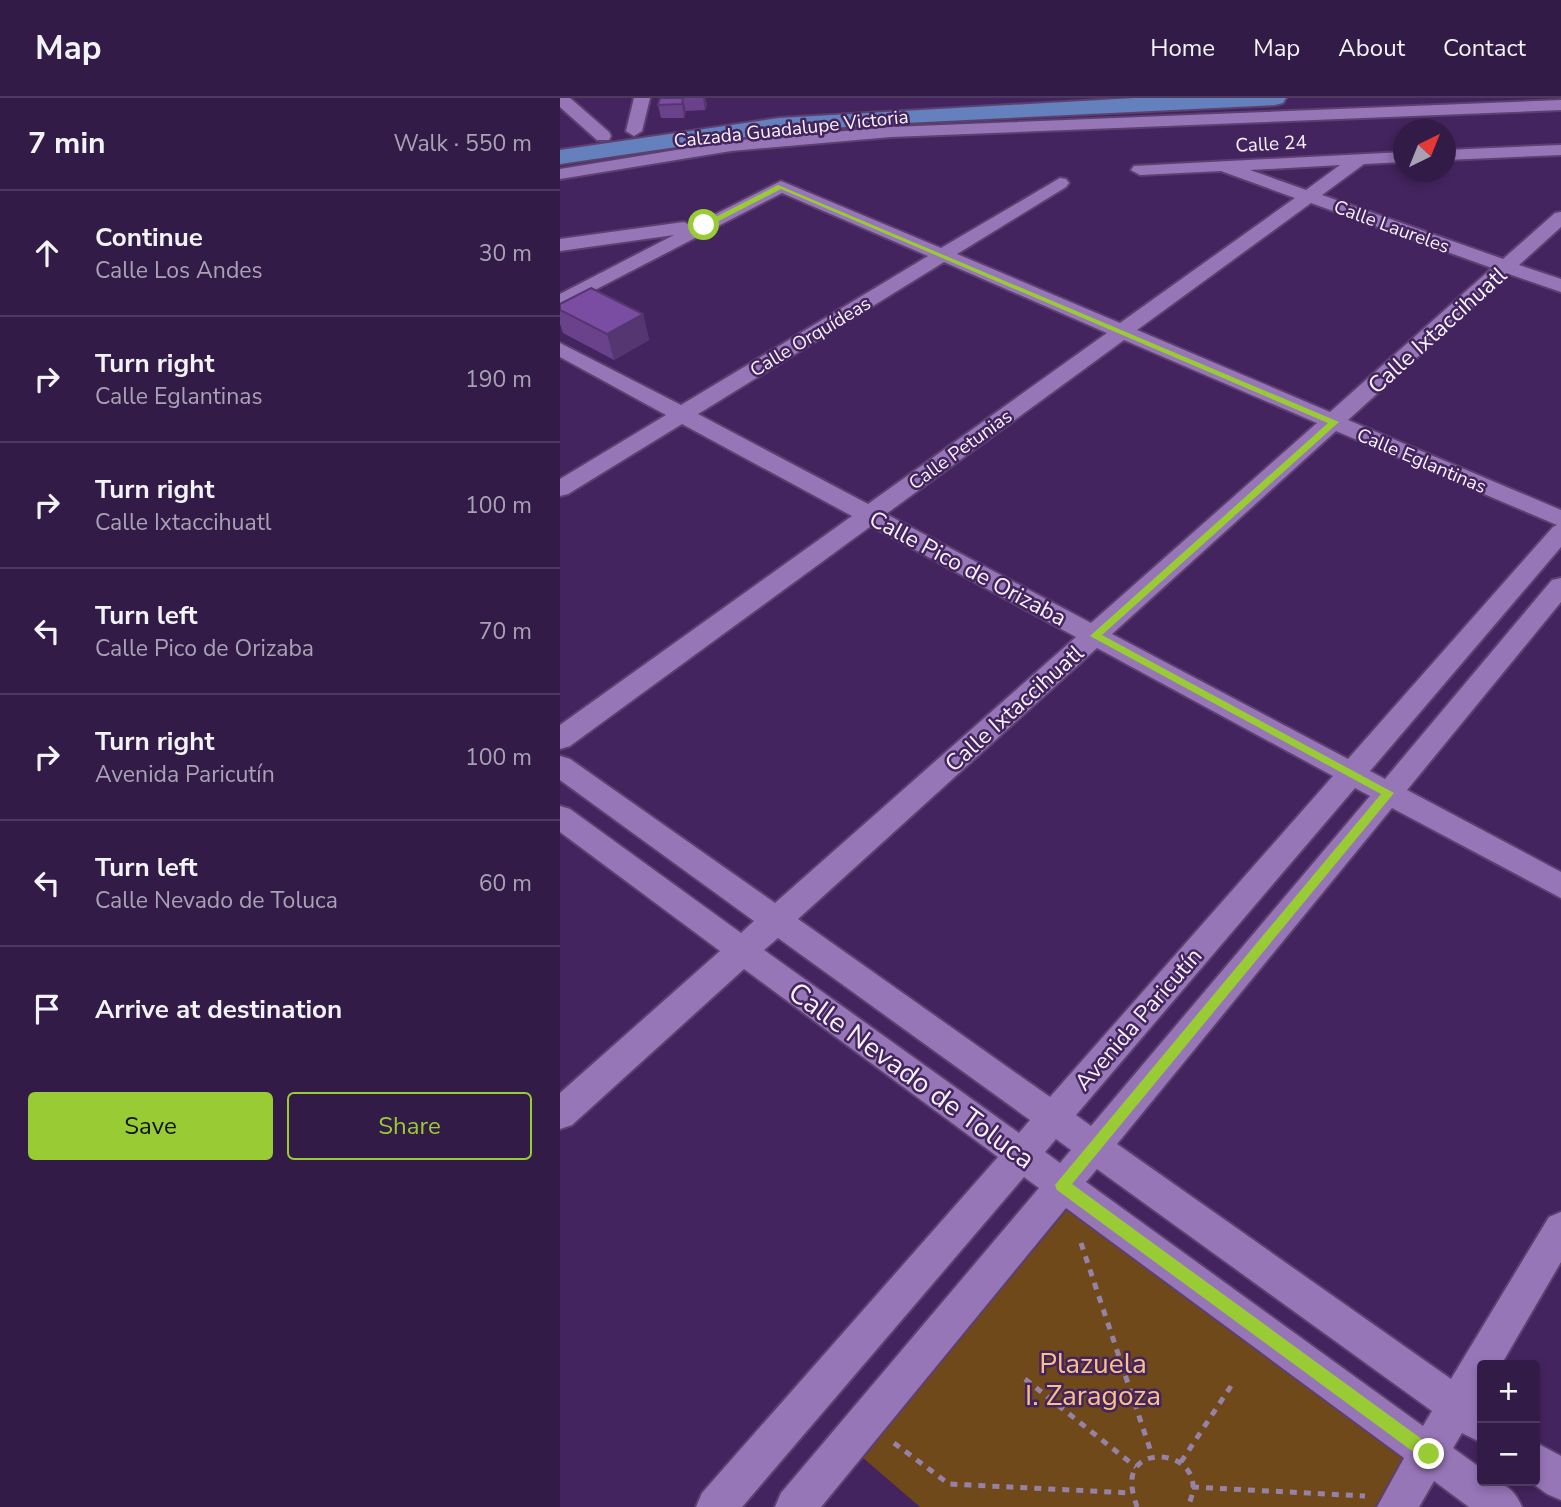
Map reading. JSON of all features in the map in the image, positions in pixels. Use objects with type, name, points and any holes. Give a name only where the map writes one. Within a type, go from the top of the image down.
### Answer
[{"type":"main road","name":"Calzada Guadalupe Victoria","points":[[560,143],[805,110],[1031,98]]},
{"type":"main road","name":"Calzada Guadalupe Victoria","points":[[560,157],[779,125],[884,117],[1275,98]]},
{"type":"street","points":[[560,98],[603,136]]},
{"type":"street","points":[[634,131],[642,98]]},
{"type":"street","points":[[560,174],[780,140],[891,132],[1561,105]]},
{"type":"street","points":[[560,302],[780,186],[780,140]]},
{"type":"street","points":[[1456,155],[1561,150]]},
{"type":"street","name":"Calle 24","points":[[1140,170],[1393,158]]},
{"type":"street","name":"Calle Petunias","points":[[560,739],[1360,159]]},
{"type":"street","name":"Calle Laureles","points":[[1223,166],[1561,286]]},
{"type":"street","name":"Calle Orquídeas","points":[[560,489],[1060,183]]},
{"type":"street","name":"Calle Eglantinas","points":[[780,186],[1561,519]]},
{"type":"street","name":"Calle Ixtaccihuatl","points":[[560,1114],[1561,217]]},
{"type":"street","points":[[560,245],[704,225]]},
{"type":"street","name":"Calle Pico de Orizaba","points":[[560,349],[1561,886]]},
{"type":"street","name":"Avenida Paricutín","points":[[716,1507],[1561,532]]},
{"type":"street","name":"Avenida Paricutín","points":[[795,1507],[1561,586]]},
{"type":"street","name":"Calle Nevado de Toluca","points":[[560,766],[1469,1415]]},
{"type":"street","name":"Calle Nevado de Toluca","points":[[560,817],[1502,1507]]},
{"type":"street","points":[[1383,1502],[1469,1415],[1561,1229]]},
{"type":"street","points":[[1540,1465],[1561,1480]]},
{"type":"path","points":[[1062,1185],[1152,1455]]},
{"type":"path","points":[[1025,1378],[1136,1467]]},
{"type":"path","points":[[1181,1462],[1231,1386]]},
{"type":"path","points":[[866,1422],[949,1484],[1132,1493]]},
{"type":"path","points":[[1136,1507],[1131,1476],[1136,1467],[1152,1455],[1162,1454],[1181,1462],[1188,1471],[1192,1488],[1188,1507]]},
{"type":"path","points":[[1192,1488],[1383,1502]]},
{"type":"green space","name":"Plazuela I. Zaragoza","points":[[1072,1204],[1439,1477],[1421,1507],[920,1507],[862,1457]]},
{"type":"building","points":[[660,98],[683,98],[682,104],[658,105]]},
{"type":"building","points":[[591,288],[643,314],[607,334],[560,310],[560,304]]},
{"type":"route","points":[[704,225],[780,186],[1334,422],[1095,636],[1388,793],[1062,1185],[1429,1454]]}]
